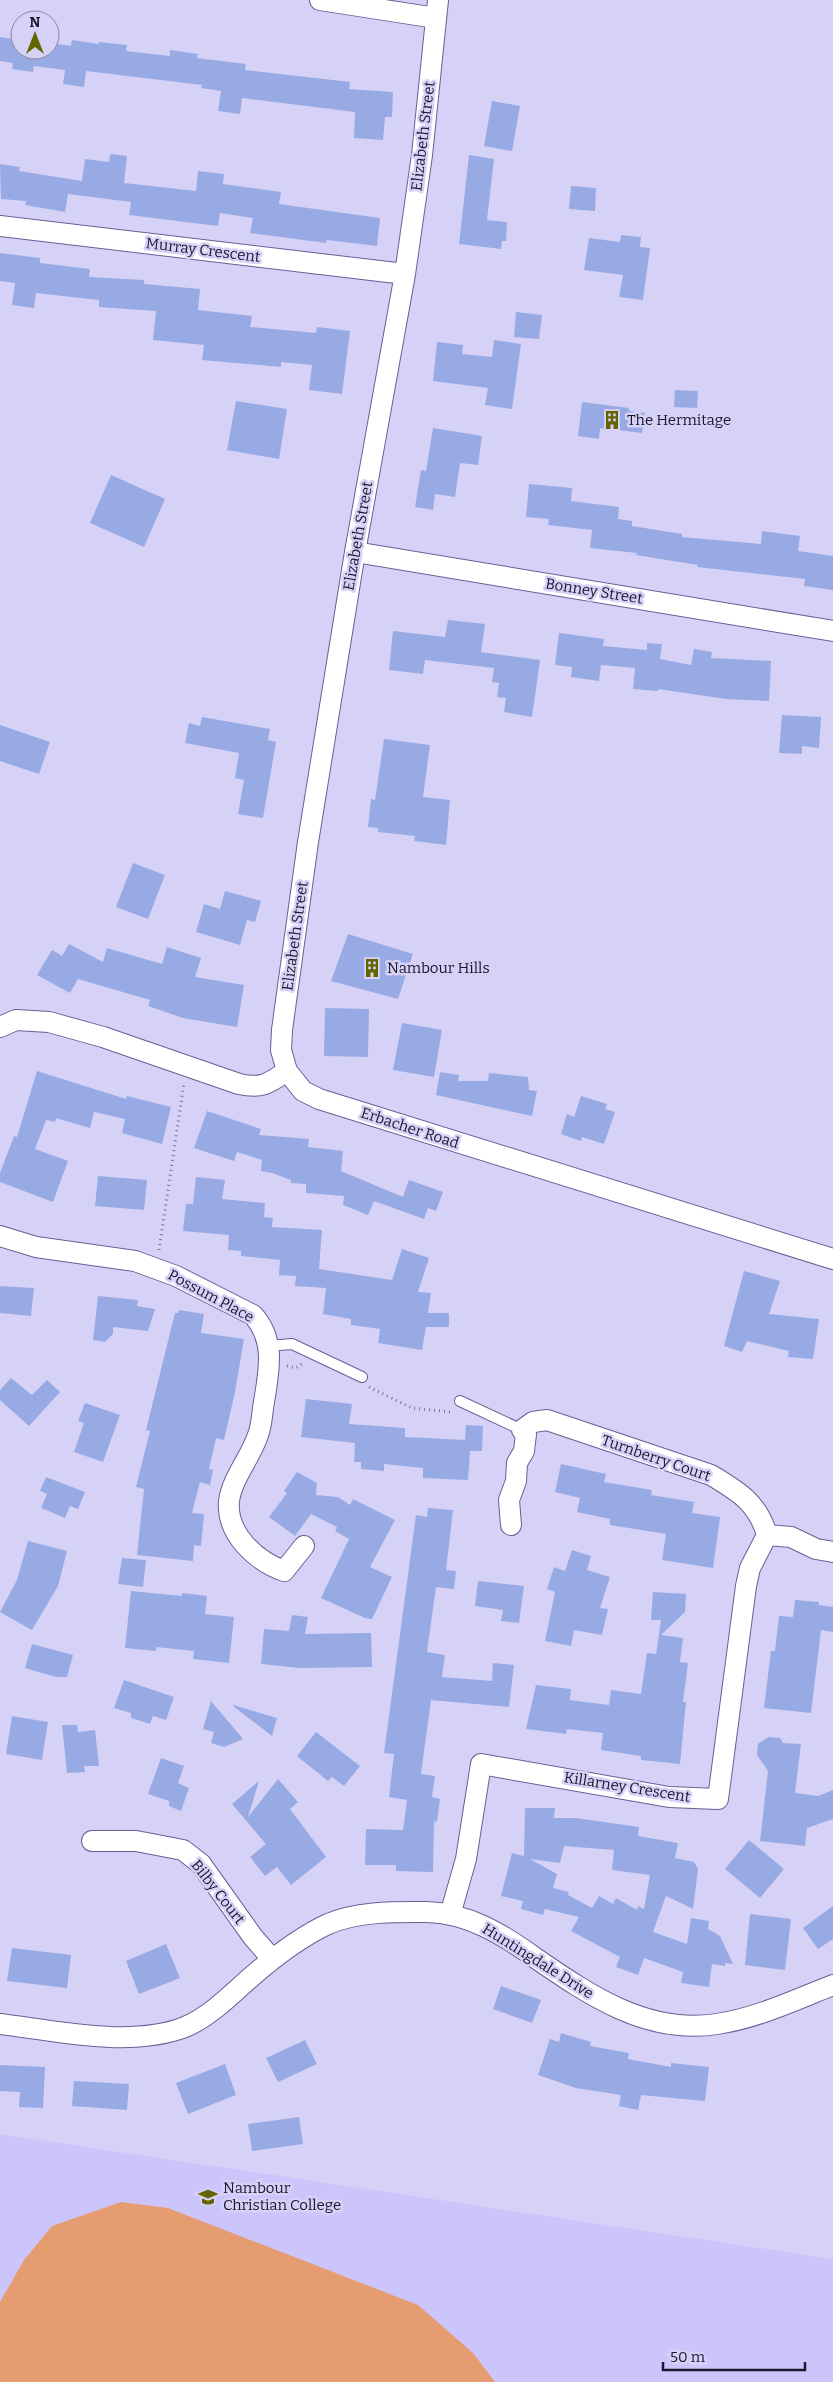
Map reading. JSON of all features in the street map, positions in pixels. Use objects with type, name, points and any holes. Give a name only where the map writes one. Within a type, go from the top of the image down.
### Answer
[{"type":"street","points":[[320,0],[437,9]]},
{"type":"street","name":"Elizabeth Street","points":[[287,1071],[282,1050],[282,1030],[308,842],[354,552],[406,274],[422,155],[437,9]]},
{"type":"street","name":"Murray Crescent","points":[[0,226],[406,274]]},
{"type":"street","name":"Bonney Street","points":[[354,552],[833,631]]},
{"type":"street","points":[[0,1027],[16,1020],[49,1022],[102,1037],[255,1087],[268,1084],[287,1071]]},
{"type":"street","name":"Erbacher Road","points":[[287,1071],[303,1091],[319,1099],[833,1259]]},
{"type":"street","name":"Possum Place","points":[[0,1236],[36,1247],[119,1257],[157,1268],[253,1315],[262,1326],[268,1346],[270,1362],[259,1433],[233,1487],[229,1501],[230,1516],[241,1540],[269,1565],[284,1570],[304,1546]]},
{"type":"street","name":"Turnberry Court","points":[[522,1430],[533,1422],[547,1420],[711,1475],[730,1486],[753,1505],[763,1522],[767,1535]]},
{"type":"street","points":[[510,1525],[509,1500],[516,1481],[517,1463],[524,1450],[526,1434],[522,1430]]},
{"type":"street","points":[[767,1535],[791,1538],[816,1549],[833,1552]]},
{"type":"street","name":"Killarney Crescent","points":[[450,1915],[466,1859],[481,1764],[669,1797],[718,1799],[746,1586],[750,1568],[767,1535]]},
{"type":"street","name":"Bilby Court","points":[[92,1841],[136,1841],[183,1850],[200,1864],[253,1937],[272,1959]]},
{"type":"street","name":"Huntingdale Drive","points":[[0,2024],[119,2037],[142,2037],[185,2027],[205,2015],[272,1959],[329,1924],[358,1916],[430,1912],[450,1915],[482,1924],[506,1937],[590,1995],[638,2017],[660,2024],[686,2026],[717,2024],[758,2014],[833,1985]]},
{"type":"lane","points":[[268,1346],[292,1344],[362,1377]]},
{"type":"lane","points":[[460,1401],[522,1430]]},
{"type":"path","points":[[157,1268],[187,1066]]},
{"type":"shaded area","name":"Nambour Christian College","points":[[0,2134],[833,2259],[833,2382],[0,2382]]},
{"type":"shaded area","points":[[121,2202],[168,2208],[418,2305],[473,2353],[495,2382],[0,2382],[0,2302],[24,2260],[52,2226]]},
{"type":"building","points":[[0,37],[10,38],[10,60],[60,60],[60,44],[71,46],[72,40],[99,44],[99,42],[127,45],[126,51],[170,56],[170,50],[198,54],[197,58],[246,64],[245,70],[350,82],[349,89],[393,92],[392,117],[385,117],[383,140],[354,138],[355,112],[242,98],[240,114],[218,111],[221,91],[201,88],[202,85],[86,71],[84,87],[63,84],[65,70],[34,66],[33,72],[12,69],[13,63],[0,61]]},
{"type":"building","points":[[492,101],[520,106],[512,151],[484,146]]},
{"type":"building","points":[[110,154],[127,156],[124,183],[196,191],[198,171],[224,174],[223,184],[281,192],[279,204],[380,218],[377,246],[327,240],[326,243],[250,233],[253,218],[220,213],[218,226],[129,215],[131,202],[68,194],[65,212],[25,205],[26,201],[1,199],[0,164],[20,167],[19,171],[82,181],[85,159],[109,162]]},
{"type":"building","points":[[469,155],[494,159],[487,220],[507,222],[506,241],[502,241],[501,249],[459,244]]},
{"type":"building","points":[[571,186],[596,188],[595,211],[569,209]]},
{"type":"building","points":[[621,235],[641,237],[640,247],[650,248],[643,300],[619,297],[623,275],[584,270],[589,238],[620,242]]},
{"type":"building","points":[[0,253],[40,258],[40,263],[90,269],[89,277],[144,280],[144,284],[200,289],[198,310],[252,316],[250,327],[316,333],[317,327],[350,331],[342,394],[309,390],[312,365],[281,362],[281,367],[202,360],[204,345],[153,340],[156,311],[99,307],[99,300],[36,293],[34,308],[12,305],[15,283],[0,281]]},
{"type":"building","points":[[516,312],[542,315],[539,339],[514,337]]},
{"type":"building","points":[[494,340],[521,344],[512,409],[485,405],[488,388],[433,381],[437,342],[463,345],[462,354],[492,357]]},
{"type":"building","points":[[675,390],[698,391],[697,408],[674,407]]},
{"type":"building","points":[[236,401],[287,409],[279,459],[227,450]]},
{"type":"building","name":"The Hermitage","points":[[582,402],[629,408],[629,411],[645,413],[642,433],[600,428],[599,439],[578,436]]},
{"type":"building","points":[[433,428],[482,436],[478,465],[460,463],[455,497],[435,494],[433,510],[415,507],[421,470],[426,471]]},
{"type":"building","points":[[111,475],[165,499],[144,547],[90,523]]},
{"type":"building","points":[[529,484],[572,488],[571,501],[619,507],[618,519],[632,521],[632,526],[682,534],[682,537],[761,544],[762,531],[800,536],[798,551],[833,556],[833,590],[804,586],[805,579],[697,567],[698,565],[636,555],[637,553],[590,548],[592,530],[548,525],[549,519],[526,517]]},
{"type":"building","points":[[448,620],[485,624],[481,652],[540,660],[532,717],[504,712],[506,698],[497,697],[499,683],[492,682],[494,668],[425,660],[423,674],[389,670],[393,631],[445,637]]},
{"type":"building","points":[[559,633],[604,639],[603,646],[647,650],[647,643],[662,644],[660,659],[691,665],[694,649],[712,652],[711,658],[771,661],[769,701],[726,699],[658,689],[658,691],[633,689],[635,668],[601,665],[599,681],[571,677],[572,667],[555,665]]},
{"type":"building","points":[[782,715],[821,717],[819,748],[802,746],[802,754],[779,753]]},
{"type":"building","points":[[202,717],[270,729],[268,740],[276,742],[263,818],[238,814],[244,780],[235,778],[239,753],[185,743],[189,723],[200,726]]},
{"type":"building","points":[[0,725],[50,742],[39,774],[0,761]]},
{"type":"building","points":[[384,739],[430,745],[423,797],[450,800],[446,845],[414,841],[415,836],[378,832],[378,828],[368,827],[371,799],[375,800]]},
{"type":"building","points":[[133,863],[165,875],[148,919],[116,907]]},
{"type":"building","points":[[225,891],[261,901],[255,922],[247,920],[240,945],[196,932],[204,904],[220,909]]},
{"type":"building","name":"Nambour Hills","points":[[348,934],[413,954],[398,999],[331,981]]},
{"type":"building","points":[[69,944],[103,962],[107,948],[162,964],[167,947],[201,958],[195,977],[244,985],[237,1027],[183,1018],[148,1006],[150,1000],[78,979],[70,993],[37,975],[52,950],[62,956]]},
{"type":"building","points":[[325,1008],[369,1009],[368,1057],[324,1056]]},
{"type":"building","points":[[402,1023],[442,1030],[434,1077],[393,1070]]},
{"type":"building","points":[[37,1071],[126,1099],[127,1096],[171,1107],[162,1144],[122,1133],[125,1119],[94,1112],[90,1128],[56,1118],[55,1122],[46,1120],[35,1149],[68,1161],[53,1202],[0,1182],[0,1173],[14,1136],[17,1137]]},
{"type":"building","points":[[440,1072],[459,1075],[458,1081],[488,1081],[489,1073],[528,1077],[529,1090],[537,1091],[532,1116],[436,1095]]},
{"type":"building","points":[[581,1096],[607,1104],[605,1109],[615,1112],[604,1144],[582,1137],[581,1141],[561,1134],[567,1114],[574,1117]]},
{"type":"building","points":[[207,1111],[261,1129],[259,1135],[309,1139],[308,1147],[343,1151],[341,1171],[403,1197],[409,1180],[443,1192],[436,1211],[428,1208],[424,1219],[374,1201],[368,1215],[343,1205],[344,1196],[306,1193],[306,1184],[291,1183],[291,1180],[261,1171],[262,1160],[237,1152],[234,1161],[194,1148]]},
{"type":"building","points":[[98,1176],[147,1180],[144,1210],[95,1206]]},
{"type":"building","points":[[196,1177],[225,1180],[222,1199],[265,1203],[264,1217],[273,1218],[272,1227],[322,1230],[319,1269],[392,1280],[402,1249],[429,1258],[418,1292],[431,1293],[428,1313],[449,1313],[449,1327],[426,1327],[422,1350],[378,1343],[380,1329],[351,1325],[351,1319],[323,1314],[326,1288],[295,1286],[296,1276],[279,1275],[280,1260],[241,1256],[241,1251],[228,1250],[229,1235],[183,1231],[186,1204],[193,1204]]},
{"type":"building","points":[[744,1271],[780,1281],[769,1314],[819,1319],[813,1359],[788,1357],[789,1351],[747,1341],[742,1352],[724,1346]]},
{"type":"building","points":[[0,1286],[34,1288],[31,1316],[0,1313]]},
{"type":"building","points":[[98,1296],[138,1300],[137,1306],[155,1309],[148,1331],[113,1327],[113,1334],[105,1342],[93,1340]]},
{"type":"building","points":[[179,1310],[204,1314],[201,1333],[244,1339],[224,1440],[216,1438],[209,1469],[213,1470],[210,1485],[200,1482],[192,1513],[204,1514],[201,1546],[194,1545],[193,1561],[137,1555],[144,1489],[136,1487],[150,1431],[146,1430],[175,1313],[178,1313]]},
{"type":"building","points":[[11,1378],[32,1395],[47,1380],[60,1392],[29,1426],[0,1400],[0,1390]]},
{"type":"building","points":[[306,1399],[352,1404],[349,1424],[405,1428],[405,1437],[465,1440],[466,1425],[483,1426],[482,1451],[470,1451],[468,1480],[423,1478],[423,1468],[384,1464],[384,1471],[361,1469],[361,1462],[354,1462],[355,1443],[301,1437]]},
{"type":"building","points":[[85,1403],[120,1415],[103,1462],[74,1452],[84,1423],[78,1421]]},
{"type":"building","points":[[561,1464],[606,1474],[604,1482],[652,1490],[651,1495],[694,1502],[692,1513],[720,1517],[713,1568],[662,1560],[666,1534],[610,1525],[610,1519],[577,1512],[580,1498],[555,1492]]},
{"type":"building","points":[[297,1472],[317,1483],[316,1495],[338,1497],[350,1505],[353,1499],[395,1520],[370,1567],[392,1577],[372,1619],[365,1618],[321,1598],[349,1539],[335,1531],[337,1527],[311,1514],[295,1536],[269,1517],[287,1493],[284,1491]]},
{"type":"building","points":[[46,1477],[85,1492],[78,1509],[70,1506],[65,1518],[41,1508],[47,1494],[40,1491]]},
{"type":"building","points":[[428,1508],[453,1510],[446,1570],[456,1571],[454,1589],[436,1587],[427,1652],[445,1655],[442,1677],[492,1681],[493,1663],[514,1665],[509,1707],[431,1700],[421,1774],[435,1776],[432,1797],[440,1799],[437,1822],[434,1821],[433,1872],[396,1871],[396,1865],[365,1865],[366,1829],[403,1830],[407,1800],[389,1797],[394,1754],[384,1753],[416,1515],[427,1517]]},
{"type":"building","points":[[28,1541],[67,1551],[58,1586],[32,1630],[0,1612],[17,1580]]},
{"type":"building","points":[[572,1550],[591,1556],[587,1570],[610,1577],[600,1608],[608,1609],[602,1635],[574,1630],[571,1646],[545,1641],[555,1592],[547,1589],[554,1567],[565,1571]]},
{"type":"building","points":[[122,1558],[146,1560],[143,1587],[118,1584]]},
{"type":"building","points":[[478,1581],[524,1586],[519,1623],[501,1621],[503,1610],[475,1606]]},
{"type":"building","points":[[131,1591],[182,1596],[182,1593],[207,1596],[205,1614],[234,1617],[229,1663],[193,1659],[194,1651],[156,1647],[156,1651],[125,1648]]},
{"type":"building","points":[[653,1592],[686,1594],[685,1612],[661,1635],[683,1638],[680,1662],[688,1663],[683,1702],[686,1702],[680,1764],[641,1760],[641,1756],[601,1750],[603,1733],[567,1729],[566,1734],[526,1729],[536,1685],[571,1689],[570,1700],[609,1705],[611,1690],[641,1694],[647,1653],[656,1654],[661,1620],[651,1620]]},
{"type":"building","points":[[795,1600],[819,1602],[819,1605],[833,1607],[833,1632],[821,1630],[811,1713],[764,1708],[771,1651],[775,1651],[779,1616],[793,1617]]},
{"type":"building","points":[[292,1615],[308,1617],[305,1634],[371,1633],[372,1667],[300,1668],[261,1664],[264,1629],[289,1631]]},
{"type":"building","points":[[32,1644],[73,1655],[67,1677],[56,1677],[25,1668]]},
{"type":"building","points":[[124,1680],[174,1697],[166,1720],[153,1716],[150,1724],[131,1718],[131,1713],[114,1708]]},
{"type":"building","points":[[211,1701],[243,1739],[224,1747],[211,1743],[214,1732],[203,1729]]},
{"type":"building","points":[[233,1706],[277,1718],[272,1736]]},
{"type":"building","points":[[12,1716],[48,1722],[42,1760],[6,1754]]},
{"type":"building","points":[[62,1725],[77,1725],[78,1732],[95,1730],[99,1766],[84,1766],[85,1772],[67,1773]]},
{"type":"building","points":[[316,1732],[360,1766],[344,1786],[332,1777],[328,1781],[297,1756]]},
{"type":"building","points":[[768,1737],[780,1738],[783,1743],[801,1744],[795,1793],[818,1796],[833,1790],[833,1819],[807,1828],[805,1846],[760,1841],[768,1771],[757,1755],[758,1744]]},
{"type":"building","points":[[161,1758],[184,1766],[178,1783],[189,1788],[181,1811],[169,1806],[169,1801],[148,1794]]},
{"type":"building","points":[[278,1779],[298,1802],[290,1809],[326,1857],[291,1885],[277,1867],[265,1876],[250,1857],[266,1844],[232,1804],[259,1781],[248,1817]]},
{"type":"building","points":[[525,1808],[555,1808],[554,1818],[576,1818],[639,1827],[638,1836],[678,1843],[675,1858],[694,1862],[698,1869],[693,1909],[666,1896],[653,1932],[687,1944],[691,1918],[709,1921],[708,1929],[720,1936],[733,1964],[725,1963],[725,1966],[712,1964],[709,1987],[681,1983],[683,1972],[644,1958],[638,1975],[616,1967],[620,1957],[571,1931],[579,1917],[545,1909],[543,1915],[521,1909],[523,1901],[501,1896],[512,1853],[524,1856]],"holes":[[[564,1846],[614,1850],[612,1870],[650,1875],[644,1909],[638,1906],[637,1910],[616,1898],[613,1904],[599,1896],[592,1908],[568,1895],[569,1892],[553,1888],[557,1874],[530,1859],[560,1863]]]},
{"type":"building","points":[[749,1840],[784,1869],[760,1898],[725,1869]]},
{"type":"building","points":[[833,1906],[833,1939],[818,1949],[803,1928]]},
{"type":"building","points":[[750,1914],[791,1919],[785,1970],[745,1965]]},
{"type":"building","points":[[166,1944],[180,1978],[139,1994],[126,1961]]},
{"type":"building","points":[[12,1948],[71,1955],[67,1988],[7,1981]]},
{"type":"building","points":[[501,1986],[541,2000],[532,2023],[493,2009]]},
{"type":"building","points":[[561,2033],[591,2042],[590,2046],[629,2053],[628,2059],[671,2067],[671,2063],[709,2067],[705,2101],[641,2095],[638,2110],[619,2106],[621,2095],[576,2088],[538,2075],[550,2039],[559,2042]]},
{"type":"building","points":[[305,2040],[317,2064],[278,2082],[266,2058]]},
{"type":"building","points":[[225,2064],[236,2095],[188,2114],[176,2083]]},
{"type":"building","points":[[0,2065],[45,2067],[43,2108],[19,2107],[20,2092],[0,2091]]},
{"type":"building","points":[[74,2081],[129,2084],[127,2110],[72,2106]]},
{"type":"building","points":[[299,2117],[303,2144],[252,2151],[248,2124]]},
{"type":"place","name":"The Hermitage","points":[[612,420]]},
{"type":"place","name":"Nambour Hills","points":[[372,968]]},
{"type":"place","name":"Nambour Christian College","points":[[208,2197]]}]
